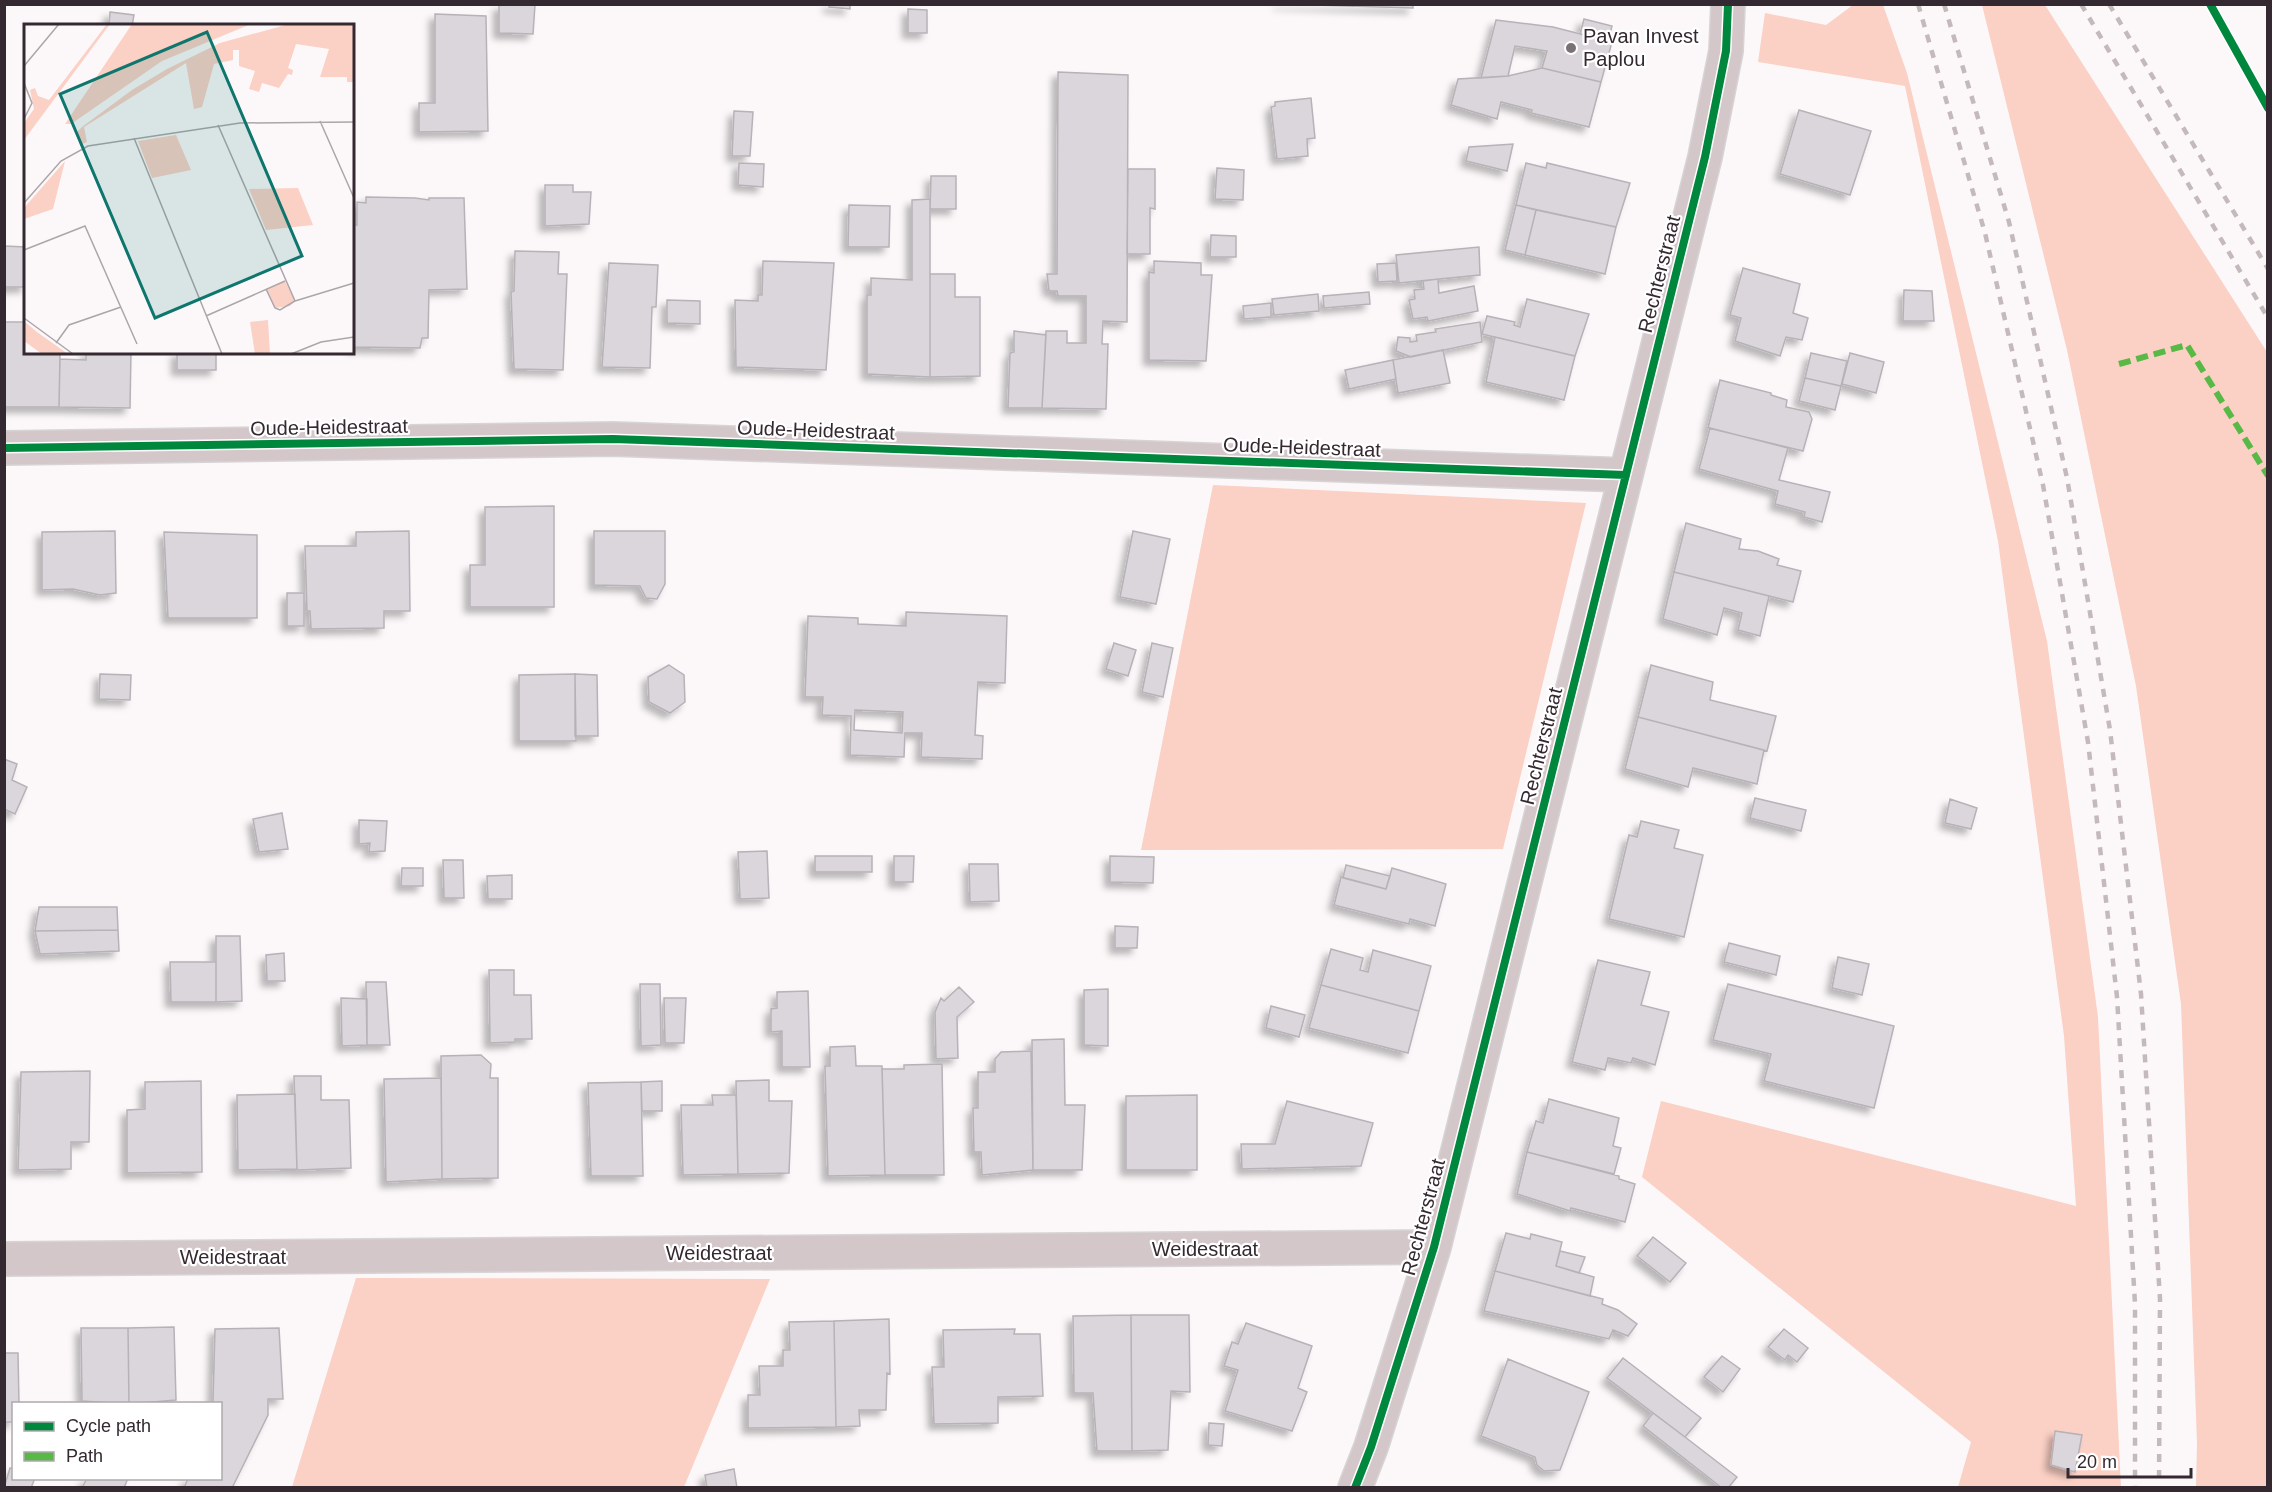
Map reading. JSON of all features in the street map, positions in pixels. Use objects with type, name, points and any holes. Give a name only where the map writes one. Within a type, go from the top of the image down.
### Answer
[{"type":"street","name":"Rechterstraat","points":[[1355,1488],[1371,1448],[1434,1246],[1705,158],[1726,51],[1728,4]]},
{"type":"street","name":"Oude-Heidestraat","points":[[4,448],[613,439],[1626,475]]},
{"type":"street","name":"Weidestraat","points":[[4,1259],[1434,1246]]},
{"type":"shaded area","points":[[1853,5],[1883,5],[1907,73],[2047,641],[2098,1017],[2121,1487],[1958,1487],[1971,1442],[1642,1177],[1661,1101],[2076,1206],[2064,1036],[1998,541],[1905,86],[1758,62],[1765,13],[1826,25]]},
{"type":"shaded area","points":[[1982,5],[2045,5],[2267,352],[2267,1487],[2196,1487],[2197,1443],[2181,1004],[2136,686],[2067,350]]},
{"type":"shaded area","points":[[1213,485],[1586,503],[1503,849],[1141,850]]},
{"type":"shaded area","points":[[356,1278],[770,1279],[684,1487],[292,1487]]},
{"type":"building","points":[[829,4],[850,4],[850,9],[829,7]]},
{"type":"building","points":[[1278,4],[1413,4],[1413,8]]},
{"type":"building","points":[[499,5],[535,5],[533,34],[499,33]]},
{"type":"building","points":[[908,9],[927,10],[927,33],[908,33]]},
{"type":"building","points":[[110,12],[134,15],[132,24],[109,24]]},
{"type":"building","points":[[435,14],[486,16],[488,131],[419,132],[419,103],[435,103]]},
{"type":"building","points":[[1584,19],[1612,26],[1608,41],[1580,34]]},
{"type":"building","name":"Pavan Invest Paplou","points":[[1496,20],[1553,27],[1612,42],[1601,82],[1542,68],[1547,51],[1515,46],[1508,76],[1481,78]]},
{"type":"building","points":[[1542,68],[1601,82],[1589,127],[1531,113],[1532,110],[1501,102],[1497,119],[1451,105],[1458,79],[1508,76]]},
{"type":"building","points":[[1058,72],[1128,75],[1127,322],[1103,321],[1102,344],[1108,344],[1106,409],[1042,408],[1046,331],[1067,331],[1067,343],[1086,343],[1086,296],[1058,296],[1057,291],[1049,291],[1047,274],[1057,274]]},
{"type":"building","points":[[1311,98],[1315,138],[1307,139],[1308,156],[1277,159],[1271,107],[1275,106],[1275,102]]},
{"type":"building","points":[[1799,110],[1871,131],[1850,195],[1780,174]]},
{"type":"building","points":[[734,111],[753,112],[750,156],[732,156]]},
{"type":"building","points":[[1513,144],[1507,171],[1466,161],[1469,147]]},
{"type":"building","points":[[739,163],[764,164],[763,187],[738,185]]},
{"type":"building","points":[[1526,163],[1546,168],[1547,163],[1630,183],[1616,227],[1516,205]]},
{"type":"building","points":[[1217,168],[1244,170],[1243,200],[1215,199]]},
{"type":"building","points":[[1128,169],[1155,169],[1155,209],[1150,208],[1150,254],[1127,254]]},
{"type":"building","points":[[931,176],[956,176],[956,209],[930,209]]},
{"type":"building","points":[[545,185],[573,185],[573,192],[591,192],[589,224],[545,226]]},
{"type":"building","points":[[366,197],[429,200],[429,198],[464,198],[467,289],[429,290],[428,338],[422,338],[420,348],[354,347],[354,225],[357,225],[357,202],[366,203]]},
{"type":"building","points":[[930,199],[930,377],[867,374],[867,295],[871,295],[871,278],[912,280],[912,200]]},
{"type":"building","points":[[849,205],[890,206],[889,247],[848,247]]},
{"type":"building","points":[[1516,205],[1536,210],[1525,255],[1505,250]]},
{"type":"building","points":[[1536,210],[1616,227],[1605,274],[1525,255]]},
{"type":"building","points":[[1211,235],[1236,236],[1236,257],[1210,257]]},
{"type":"building","points":[[4,246],[24,247],[24,287],[4,287]]},
{"type":"building","points":[[1479,247],[1480,275],[1399,283],[1396,255]]},
{"type":"building","points":[[515,251],[559,252],[558,274],[567,274],[563,370],[514,369],[511,292],[514,291]]},
{"type":"building","points":[[763,261],[834,263],[826,370],[736,367],[735,300],[758,301],[758,295],[762,295]]},
{"type":"building","points":[[1154,261],[1201,263],[1201,275],[1212,275],[1206,361],[1149,360],[1149,272],[1154,273]]},
{"type":"building","points":[[609,263],[658,265],[656,307],[652,307],[650,368],[602,367]]},
{"type":"building","points":[[1396,263],[1397,281],[1378,282],[1377,264]]},
{"type":"building","points":[[1743,268],[1800,284],[1793,313],[1808,318],[1802,340],[1786,337],[1780,356],[1735,341],[1741,318],[1730,315]]},
{"type":"building","points":[[930,274],[955,274],[955,297],[980,297],[980,376],[930,377]]},
{"type":"building","points":[[1438,279],[1439,293],[1474,286],[1478,311],[1428,321],[1427,317],[1413,319],[1409,300],[1415,299],[1414,290],[1424,289],[1423,281]]},
{"type":"building","points":[[1904,290],[1932,291],[1934,321],[1903,321]]},
{"type":"building","points":[[1369,292],[1370,304],[1324,308],[1323,296]]},
{"type":"building","points":[[1318,294],[1319,311],[1274,315],[1272,299]]},
{"type":"building","points":[[1527,299],[1589,314],[1575,356],[1482,334],[1487,316],[1515,322],[1514,325],[1520,327]]},
{"type":"building","points":[[667,300],[700,301],[700,324],[667,323]]},
{"type":"building","points":[[1271,303],[1271,317],[1244,319],[1243,306]]},
{"type":"building","points":[[4,322],[24,322],[24,354],[60,354],[59,407],[4,407]]},
{"type":"building","points":[[1480,322],[1482,342],[1411,357],[1396,351],[1398,337],[1410,338],[1410,342],[1417,341],[1416,335],[1436,332],[1435,329]]},
{"type":"building","points":[[1014,331],[1046,335],[1042,408],[1008,408],[1010,353],[1014,352]]},
{"type":"building","points":[[1495,337],[1575,356],[1564,400],[1486,382]]},
{"type":"building","points":[[1443,350],[1450,383],[1398,393],[1393,360]]},
{"type":"building","points":[[1811,353],[1847,361],[1841,386],[1805,378]]},
{"type":"building","points":[[1850,353],[1884,362],[1876,393],[1842,384]]},
{"type":"building","points":[[86,354],[131,354],[130,408],[59,407],[60,359],[86,360]]},
{"type":"building","points":[[177,354],[216,354],[216,370],[177,370]]},
{"type":"building","points":[[1393,360],[1396,379],[1349,389],[1345,370]]},
{"type":"building","points":[[1805,378],[1841,386],[1835,410],[1799,401]]},
{"type":"building","points":[[1720,380],[1771,393],[1771,395],[1787,400],[1786,407],[1809,412],[1812,419],[1803,451],[1708,428]]},
{"type":"building","points":[[1710,428],[1788,448],[1779,480],[1830,492],[1822,522],[1804,517],[1805,512],[1775,504],[1778,491],[1699,469]]},
{"type":"building","points":[[554,506],[554,607],[470,607],[470,565],[485,565],[485,507]]},
{"type":"building","points":[[1686,523],[1741,539],[1739,549],[1758,551],[1779,559],[1777,565],[1801,571],[1793,602],[1674,572]]},
{"type":"building","points":[[115,531],[116,593],[100,595],[73,589],[42,590],[42,532]]},
{"type":"building","points":[[409,531],[410,611],[384,611],[384,628],[311,629],[310,611],[307,611],[305,546],[356,546],[356,532]]},
{"type":"building","points":[[594,531],[665,531],[665,584],[657,599],[646,598],[640,586],[594,585]]},
{"type":"building","points":[[1133,531],[1170,539],[1156,604],[1120,597]]},
{"type":"building","points":[[164,532],[257,535],[257,618],[168,618]]},
{"type":"building","points":[[1674,572],[1769,596],[1760,636],[1738,630],[1742,613],[1724,608],[1717,635],[1663,619]]},
{"type":"building","points":[[287,593],[304,593],[304,626],[287,626]]},
{"type":"building","points":[[906,612],[1007,616],[1005,683],[978,682],[975,735],[983,736],[982,759],[921,757],[922,733],[905,733],[904,757],[850,755],[851,716],[822,715],[823,697],[805,697],[808,616],[858,618],[858,624],[906,626]],"holes":[[[855,710],[903,712],[902,733],[854,730]]]},
{"type":"building","points":[[1114,643],[1136,650],[1128,676],[1106,669]]},
{"type":"building","points":[[1152,643],[1173,648],[1163,697],[1142,692]]},
{"type":"building","points":[[669,665],[684,675],[685,702],[670,713],[649,702],[648,677]]},
{"type":"building","points":[[1651,665],[1713,682],[1710,700],[1776,716],[1767,751],[1638,717]]},
{"type":"building","points":[[100,674],[131,675],[130,700],[99,699]]},
{"type":"building","points":[[575,674],[597,675],[598,736],[575,736]]},
{"type":"building","points":[[575,674],[576,741],[519,741],[519,675]]},
{"type":"building","points":[[1638,717],[1764,750],[1757,784],[1693,768],[1688,787],[1625,769]]},
{"type":"building","points":[[4,759],[17,764],[12,780],[27,787],[15,814],[4,809]]},
{"type":"building","points":[[1755,798],[1806,810],[1801,831],[1750,818]]},
{"type":"building","points":[[1950,799],[1977,808],[1971,829],[1945,823]]},
{"type":"building","points":[[282,813],[288,849],[259,852],[253,819]]},
{"type":"building","points":[[359,820],[387,821],[385,851],[369,852],[370,843],[359,844]]},
{"type":"building","points":[[1641,821],[1679,830],[1674,848],[1703,855],[1684,937],[1609,919],[1629,835],[1637,837]]},
{"type":"building","points":[[767,851],[769,898],[740,899],[738,852]]},
{"type":"building","points":[[815,856],[872,856],[872,872],[815,872]]},
{"type":"building","points":[[894,856],[914,856],[913,882],[894,882]]},
{"type":"building","points":[[1110,856],[1154,857],[1153,883],[1110,882]]},
{"type":"building","points":[[443,860],[463,860],[464,898],[444,898]]},
{"type":"building","points":[[969,864],[998,864],[999,901],[970,902]]},
{"type":"building","points":[[1346,865],[1390,876],[1386,889],[1343,878]]},
{"type":"building","points":[[402,868],[423,868],[423,886],[401,886]]},
{"type":"building","points":[[1392,868],[1446,884],[1435,926],[1410,919],[1409,924],[1334,905],[1341,877],[1386,889]]},
{"type":"building","points":[[512,875],[512,899],[488,899],[487,876]]},
{"type":"building","points":[[39,907],[117,907],[118,930],[35,931]]},
{"type":"building","points":[[1115,926],[1138,927],[1137,948],[1115,948]]},
{"type":"building","points":[[118,930],[119,951],[40,954],[35,931]]},
{"type":"building","points":[[216,936],[240,936],[242,1001],[216,1002]]},
{"type":"building","points":[[1729,943],[1780,956],[1776,975],[1724,962]]},
{"type":"building","points":[[1331,949],[1363,958],[1360,970],[1368,972],[1373,950],[1431,966],[1419,1011],[1321,985]]},
{"type":"building","points":[[284,953],[285,981],[267,981],[266,955]]},
{"type":"building","points":[[1838,957],[1869,964],[1862,995],[1832,988]]},
{"type":"building","points":[[1598,960],[1650,972],[1641,1005],[1669,1012],[1655,1065],[1633,1058],[1631,1063],[1608,1058],[1605,1070],[1572,1062]]},
{"type":"building","points":[[170,962],[216,962],[216,1002],[171,1002]]},
{"type":"building","points":[[489,970],[514,970],[514,995],[531,995],[532,1039],[490,1043]]},
{"type":"building","points":[[366,982],[386,982],[390,1045],[367,1045]]},
{"type":"building","points":[[640,984],[660,984],[661,1045],[641,1046]]},
{"type":"building","points":[[1728,984],[1894,1026],[1874,1108],[1764,1081],[1771,1054],[1713,1040]]},
{"type":"building","points":[[1321,985],[1419,1011],[1408,1053],[1309,1028]]},
{"type":"building","points":[[959,987],[974,1002],[957,1017],[958,1058],[936,1059],[935,1012],[941,998],[944,1001]]},
{"type":"building","points":[[1108,989],[1108,1046],[1084,1045],[1084,990]]},
{"type":"building","points":[[808,991],[810,1067],[782,1067],[782,1031],[771,1032],[771,1009],[777,1008],[777,992]]},
{"type":"building","points":[[341,998],[367,999],[367,1045],[342,1046]]},
{"type":"building","points":[[664,998],[686,998],[684,1043],[665,1043]]},
{"type":"building","points":[[1271,1006],[1305,1015],[1299,1037],[1266,1028]]},
{"type":"building","points":[[1064,1039],[1065,1105],[1085,1105],[1082,1170],[1033,1170],[1032,1040]]},
{"type":"building","points":[[855,1046],[856,1066],[882,1066],[885,1175],[828,1176],[825,1066],[830,1066],[830,1047]]},
{"type":"building","points":[[1031,1051],[1033,1170],[982,1175],[981,1152],[974,1152],[973,1108],[978,1108],[978,1072],[995,1072],[995,1059],[1001,1052]]},
{"type":"building","points":[[481,1055],[491,1064],[490,1078],[498,1078],[498,1178],[442,1179],[441,1056]]},
{"type":"building","points":[[942,1064],[944,1175],[885,1175],[882,1069],[904,1069],[904,1065]]},
{"type":"building","points":[[90,1071],[89,1142],[71,1142],[71,1169],[18,1170],[21,1072]]},
{"type":"building","points":[[294,1076],[321,1076],[321,1100],[349,1100],[351,1168],[297,1170]]},
{"type":"building","points":[[441,1078],[442,1179],[386,1182],[384,1079]]},
{"type":"building","points":[[769,1080],[769,1101],[792,1101],[789,1173],[738,1174],[736,1081]]},
{"type":"building","points":[[201,1081],[202,1172],[127,1173],[127,1110],[145,1109],[145,1082]]},
{"type":"building","points":[[662,1081],[662,1111],[642,1111],[641,1082]]},
{"type":"building","points":[[641,1082],[643,1176],[591,1176],[588,1083]]},
{"type":"building","points":[[295,1094],[297,1169],[238,1170],[237,1095]]},
{"type":"building","points":[[712,1095],[736,1095],[738,1174],[683,1175],[681,1105],[713,1105]]},
{"type":"building","points":[[1197,1095],[1197,1170],[1126,1170],[1126,1096]]},
{"type":"building","points":[[1549,1099],[1619,1118],[1613,1146],[1621,1148],[1614,1174],[1527,1152],[1536,1121],[1543,1123]]},
{"type":"building","points":[[1287,1101],[1373,1123],[1361,1166],[1242,1169],[1241,1144],[1275,1144]]},
{"type":"building","points":[[1527,1152],[1619,1176],[1619,1179],[1635,1184],[1625,1222],[1571,1208],[1570,1211],[1517,1194]]},
{"type":"building","points":[[1506,1233],[1530,1239],[1531,1234],[1562,1242],[1556,1266],[1594,1277],[1590,1296],[1495,1271]]},
{"type":"building","points":[[1653,1237],[1686,1263],[1670,1282],[1637,1256]]},
{"type":"building","points":[[1560,1251],[1585,1257],[1579,1273],[1556,1266]]},
{"type":"building","points":[[1495,1271],[1603,1299],[1602,1304],[1618,1310],[1637,1324],[1628,1336],[1613,1330],[1609,1339],[1484,1311]]},
{"type":"building","points":[[1131,1315],[1189,1315],[1190,1392],[1171,1391],[1168,1450],[1132,1451]]},
{"type":"building","points":[[1131,1315],[1132,1451],[1097,1451],[1093,1393],[1074,1393],[1073,1316]]},
{"type":"building","points":[[889,1319],[890,1374],[887,1373],[886,1410],[859,1410],[860,1426],[836,1427],[834,1321]]},
{"type":"building","points":[[834,1321],[836,1427],[748,1428],[748,1395],[760,1395],[759,1366],[783,1366],[783,1350],[790,1350],[789,1322]]},
{"type":"building","points":[[1246,1323],[1312,1346],[1298,1388],[1307,1392],[1292,1431],[1225,1411],[1238,1370],[1224,1366],[1232,1342],[1238,1344]]},
{"type":"building","points":[[174,1327],[176,1400],[129,1402],[128,1328]]},
{"type":"building","points":[[81,1328],[128,1328],[129,1402],[82,1401]]},
{"type":"building","points":[[279,1328],[283,1399],[268,1399],[268,1415],[232,1488],[184,1488],[187,1480],[222,1480],[222,1402],[213,1401],[215,1329]]},
{"type":"building","points":[[1015,1329],[1014,1334],[1040,1334],[1043,1396],[998,1397],[998,1423],[934,1424],[932,1367],[944,1367],[943,1330]]},
{"type":"building","points":[[1784,1329],[1808,1348],[1797,1362],[1788,1355],[1785,1360],[1768,1347]]},
{"type":"building","points":[[4,1353],[18,1353],[19,1402],[12,1402],[12,1422],[4,1422]]},
{"type":"building","points":[[1722,1356],[1740,1369],[1723,1392],[1704,1377]]},
{"type":"building","points":[[1623,1358],[1701,1418],[1685,1437],[1607,1378]]},
{"type":"building","points":[[1508,1359],[1589,1392],[1560,1470],[1544,1471],[1537,1465],[1535,1457],[1481,1436]]},
{"type":"building","points":[[1653,1413],[1737,1477],[1728,1488],[1722,1488],[1643,1426]]},
{"type":"building","points":[[1209,1423],[1224,1424],[1222,1446],[1208,1445]]},
{"type":"building","points":[[2055,1431],[2082,1435],[2075,1472],[2051,1465]]},
{"type":"building","points":[[10,1468],[12,1468],[12,1480],[34,1480],[31,1488],[4,1488]]},
{"type":"building","points":[[734,1469],[737,1488],[707,1488],[705,1475]]},
{"type":"building","points":[[86,1480],[127,1480],[124,1488],[82,1488]]},
{"type":"railway","points":[[1918,4],[1985,233],[2043,485],[2088,742],[2117,997],[2135,1304],[2135,1488]]},
{"type":"railway","points":[[1944,4],[2009,222],[2067,478],[2110,730],[2141,994],[2160,1299],[2159,1488]]},
{"type":"railway","points":[[2081,4],[2268,318]]},
{"type":"railway","points":[[2109,4],[2268,269]]},
{"type":"marked path","points":[[2119,364],[2187,345],[2268,476]]},
{"type":"cycle path","points":[[1355,1488],[1371,1447],[1434,1247],[1705,157],[1726,51],[1728,4]]},
{"type":"cycle path","points":[[2210,4],[2268,108]]},
{"type":"cycle path","points":[[4,448],[613,439],[1626,475]]},
{"type":"place","name":"Pavan Invest Paplou","points":[[1571,48]]}]
